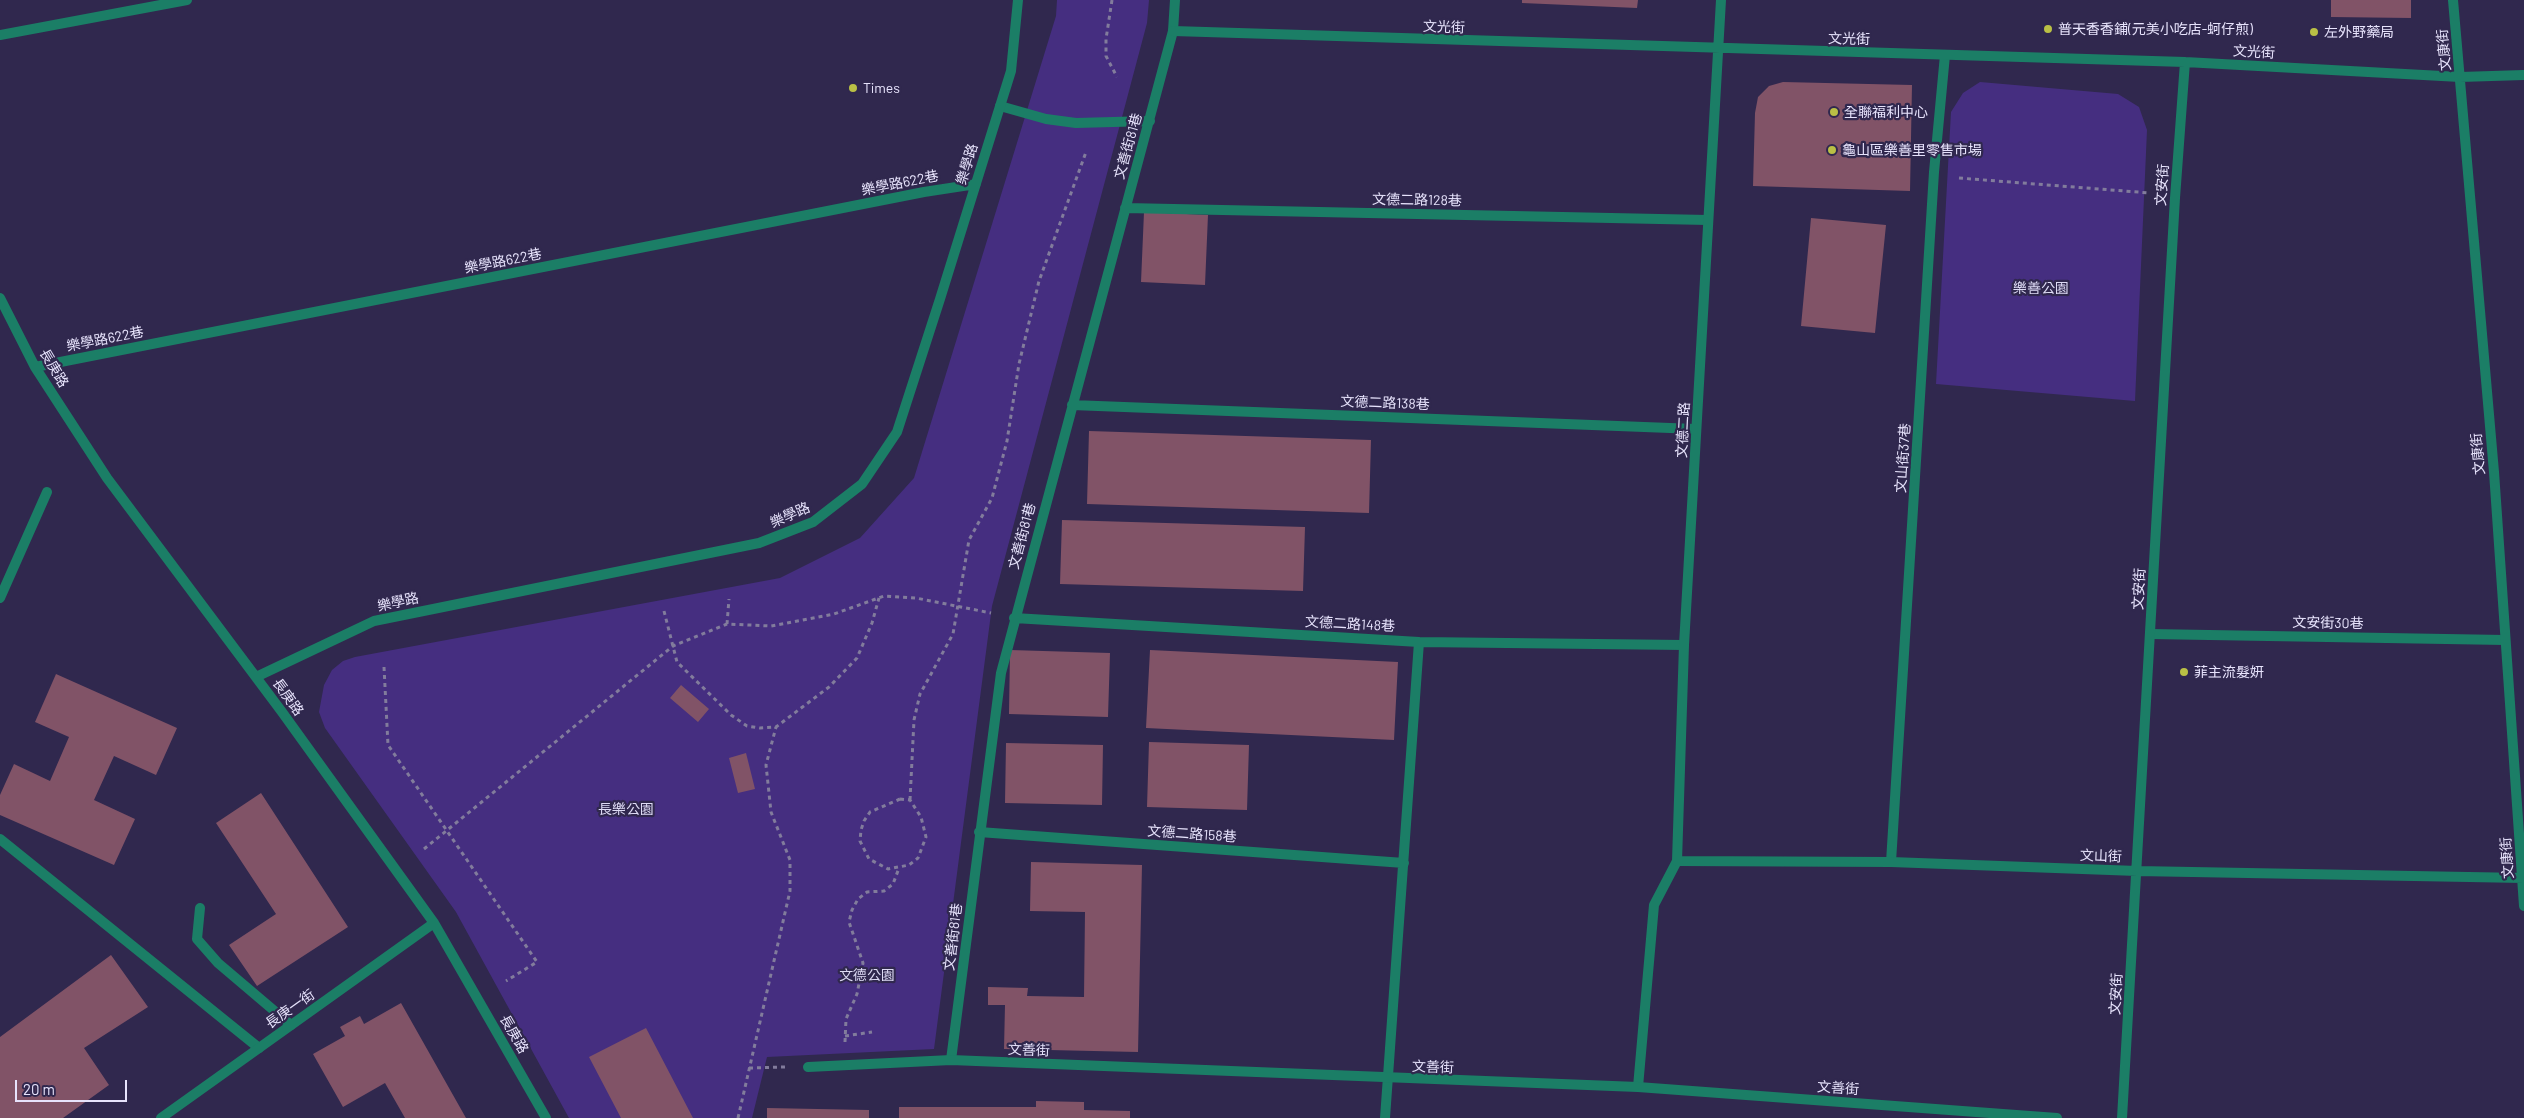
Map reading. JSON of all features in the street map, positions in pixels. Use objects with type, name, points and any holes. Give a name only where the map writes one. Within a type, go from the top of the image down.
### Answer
[{"type":"street","points":[[0,35],[186,0]]},
{"type":"street","name":"樂學路","points":[[256,678],[374,621],[759,543],[813,522],[862,484],[897,432],[1010,71],[1018,0]]},
{"type":"street","name":"文善街81巷","points":[[951,1060],[979,832],[1001,674],[1014,618],[1150,121],[1173,31],[1175,0]]},
{"type":"street","name":"文德二路","points":[[1676,861],[1684,645],[1721,0]]},
{"type":"street","name":"文康街","points":[[2453,0],[2494,472],[2524,906]]},
{"type":"street","name":"文光街","points":[[1173,31],[1719,50],[2185,62],[2460,77],[2524,75]]},
{"type":"street","name":"文山街37巷","points":[[1891,862],[1934,172],[1945,56]]},
{"type":"street","name":"文安街","points":[[2122,1118],[2175,198],[2185,62]]},
{"type":"street","points":[[1000,106],[1041,118],[1076,123],[1150,121]]},
{"type":"street","name":"樂學路622巷","points":[[35,367],[904,196],[976,184]]},
{"type":"street","name":"文德二路128巷","points":[[1125,208],[1708,220]]},
{"type":"street","name":"長庚路","points":[[0,298],[35,367],[107,478],[256,678],[434,923],[546,1118]]},
{"type":"street","name":"文德二路138巷","points":[[1072,404],[1696,429]]},
{"type":"street","points":[[0,598],[47,492]]},
{"type":"street","name":"文德二路148巷","points":[[1014,618],[1418,642],[1684,645]]},
{"type":"street","name":"文安街30巷","points":[[2150,634],[2505,640]]},
{"type":"street","points":[[1385,1118],[1418,642]]},
{"type":"street","name":"文德二路158巷","points":[[979,832],[1404,863]]},
{"type":"street","points":[[0,839],[259,1048]]},
{"type":"street","points":[[1638,1088],[1654,905],[1676,861]]},
{"type":"street","name":"文山街","points":[[1676,861],[1891,862],[2137,870],[2523,878]]},
{"type":"street","points":[[200,908],[197,939],[218,963],[291,1025]]},
{"type":"street","name":"長庚一街","points":[[160,1118],[434,923]]},
{"type":"street","name":"文善街","points":[[808,1067],[951,1060],[1638,1088],[2057,1118]]},
{"type":"path","points":[[1112,0],[1106,39],[1106,56],[1117,77]]},
{"type":"path","points":[[910,800],[900,799],[880,806],[870,812],[861,830],[860,841],[870,860],[888,869],[899,868],[918,858],[926,838],[921,817],[910,800],[914,720],[920,694],[954,634],[969,540],[992,498],[1007,441],[1020,364],[1039,281],[1086,152]]},
{"type":"path","points":[[1934,172],[1947,177],[2144,192],[2175,198]]},
{"type":"path","points":[[424,849],[673,646],[727,624],[771,626],[834,614],[884,596],[916,598],[1014,618]]},
{"type":"path","points":[[727,624],[729,598]]},
{"type":"path","points":[[664,611],[677,662],[731,715],[747,726],[776,727],[830,687],[857,658],[872,623],[878,598]]},
{"type":"path","points":[[384,667],[388,745],[537,962],[506,981]]},
{"type":"path","points":[[738,1118],[790,891],[790,860],[771,812],[766,765],[776,727]]},
{"type":"path","points":[[844,1065],[846,1019],[859,987],[863,963],[849,922],[852,910],[858,899],[867,892],[884,891],[893,884],[899,868]]},
{"type":"path","points":[[845,1036],[872,1032]]},
{"type":"path","points":[[749,1068],[808,1067]]},
{"type":"green space","name":"長樂公園","points":[[1057,0],[1149,0],[1147,23],[992,606],[934,1049],[767,1057],[752,1118],[569,1118],[456,912],[325,728],[319,712],[324,685],[332,670],[343,661],[355,657],[780,578],[860,538],[914,478],[1056,16]]},
{"type":"green space","name":"樂善公園","points":[[1980,82],[2118,94],[2139,107],[2147,130],[2135,401],[1936,384],[1951,112],[1963,93]]},
{"type":"building","points":[[1522,0],[1638,0],[1637,8],[1522,3]]},
{"type":"building","points":[[2331,0],[2411,0],[2411,18],[2331,17]]},
{"type":"building","name":"龜山區樂善里零售市場","points":[[1783,82],[1912,85],[1910,191],[1753,186],[1755,113],[1758,97],[1769,86]]},
{"type":"building","points":[[1144,212],[1208,215],[1205,285],[1141,282]]},
{"type":"building","points":[[1811,218],[1886,225],[1875,333],[1801,326]]},
{"type":"building","points":[[1089,431],[1371,440],[1369,513],[1087,504]]},
{"type":"building","points":[[1062,520],[1305,527],[1303,591],[1060,584]]},
{"type":"building","points":[[1010,650],[1110,653],[1108,717],[1009,714]]},
{"type":"building","points":[[1150,650],[1398,662],[1394,740],[1146,728]]},
{"type":"building","points":[[56,674],[177,728],[156,775],[114,756],[94,800],[135,819],[114,865],[0,815],[0,795],[14,764],[50,781],[69,737],[35,722]]},
{"type":"building","points":[[681,685],[709,709],[698,722],[670,698]]},
{"type":"building","points":[[1149,742],[1249,745],[1247,810],[1147,807]]},
{"type":"building","points":[[1006,743],[1103,745],[1102,805],[1005,803]]},
{"type":"building","points":[[746,753],[755,789],[738,793],[729,758]]},
{"type":"building","points":[[261,793],[348,927],[257,986],[229,945],[276,914],[216,823]]},
{"type":"building","points":[[1031,862],[1142,865],[1138,1052],[1004,1049],[1005,1005],[988,1005],[988,987],[1028,988],[1027,996],[1084,997],[1085,912],[1030,911]]},
{"type":"building","points":[[111,955],[148,1007],[84,1048],[109,1085],[63,1118],[0,1118],[0,1037]]},
{"type":"building","points":[[401,1003],[466,1118],[405,1118],[385,1083],[343,1107],[313,1054],[345,1036],[340,1027],[360,1016],[364,1024]]},
{"type":"building","points":[[646,1028],[693,1118],[621,1118],[589,1057]]},
{"type":"building","points":[[1036,1101],[1084,1102],[1084,1110],[1130,1111],[1130,1118],[899,1118],[899,1107],[1036,1107]]},
{"type":"building","points":[[767,1108],[869,1110],[869,1118],[767,1118]]},
{"type":"place","name":"普天香香鋪(元美小吃店-蚵仔煎)","points":[[2048,29]]},
{"type":"place","name":"左外野藥局","points":[[2314,32]]},
{"type":"place","name":"Times","points":[[853,88]]},
{"type":"place","name":"全聯福利中心","points":[[1834,112]]},
{"type":"place","name":"龜山區樂善里零售市場","points":[[1832,150]]},
{"type":"place","name":"菲主流髮妍","points":[[2184,672]]},
{"type":"park label","name":"文德公園","points":[[867,975]]}]
